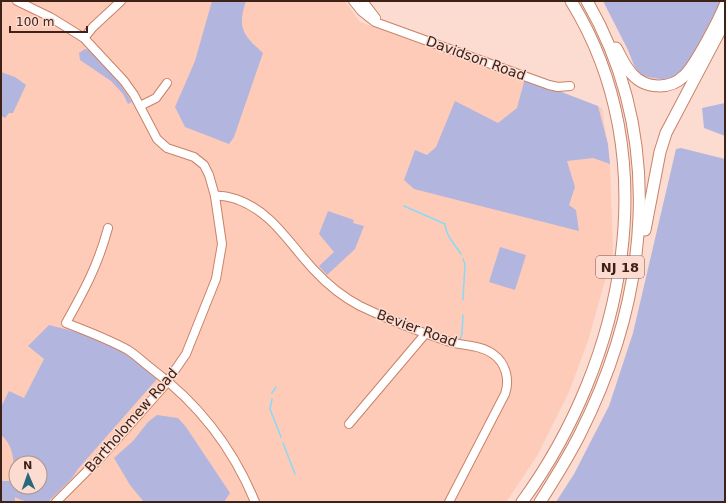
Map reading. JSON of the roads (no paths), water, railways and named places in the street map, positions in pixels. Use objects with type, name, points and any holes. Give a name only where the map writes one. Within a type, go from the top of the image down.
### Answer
[{"type":"highway","name":"NJ 18","points":[[522,502],[556,448],[587,383],[608,321],[623,243],[625,173],[615,108],[600,60],[571,1]]},
{"type":"highway","name":"NJ 18","points":[[540,502],[580,434],[602,383],[618,338],[633,273],[638,238],[640,204],[634,129],[623,85],[602,29],[587,1]]},
{"type":"highway","points":[[602,29],[609,34],[628,70],[634,77],[647,85],[666,86],[680,80],[689,70],[725,5]]},
{"type":"highway","points":[[633,273],[641,256],[660,152],[666,133],[725,21]]},
{"type":"street","name":"Bartholomew Road","points":[[17,1],[50,17],[84,38],[115,70],[140,106],[154,134],[161,144],[194,157],[204,165],[209,175],[215,196],[222,244],[216,279],[186,354],[168,380],[102,456],[56,502]]},
{"type":"street","points":[[84,38],[93,27],[121,1]]},
{"type":"street","name":"Davidson Road","points":[[353,1],[369,18],[383,24],[549,85],[570,86]]},
{"type":"street","name":"Davidson Road","points":[[363,1],[371,13],[383,24]]},
{"type":"street","points":[[140,106],[156,98],[167,83]]},
{"type":"street","name":"Bevier Road","points":[[215,196],[220,195],[243,202],[268,217],[284,233],[314,271],[348,299],[391,320],[450,342],[490,351],[503,364],[507,379],[505,394],[449,502]]},
{"type":"street","points":[[108,228],[101,253],[87,287],[66,323],[101,337],[129,351],[168,380],[192,402],[217,431],[240,468],[255,502]]},
{"type":"street","points":[[349,424],[426,333]]},
{"type":"waterway","points":[[404,206],[445,224],[449,237],[461,254]]},
{"type":"waterway","points":[[463,259],[465,264],[463,300]]},
{"type":"waterway","points":[[460,339],[462,334],[463,315]]},
{"type":"waterway","points":[[272,393],[276,387]]},
{"type":"waterway","points":[[272,399],[270,409],[281,437]]},
{"type":"waterway","points":[[283,443],[295,474]]}]
